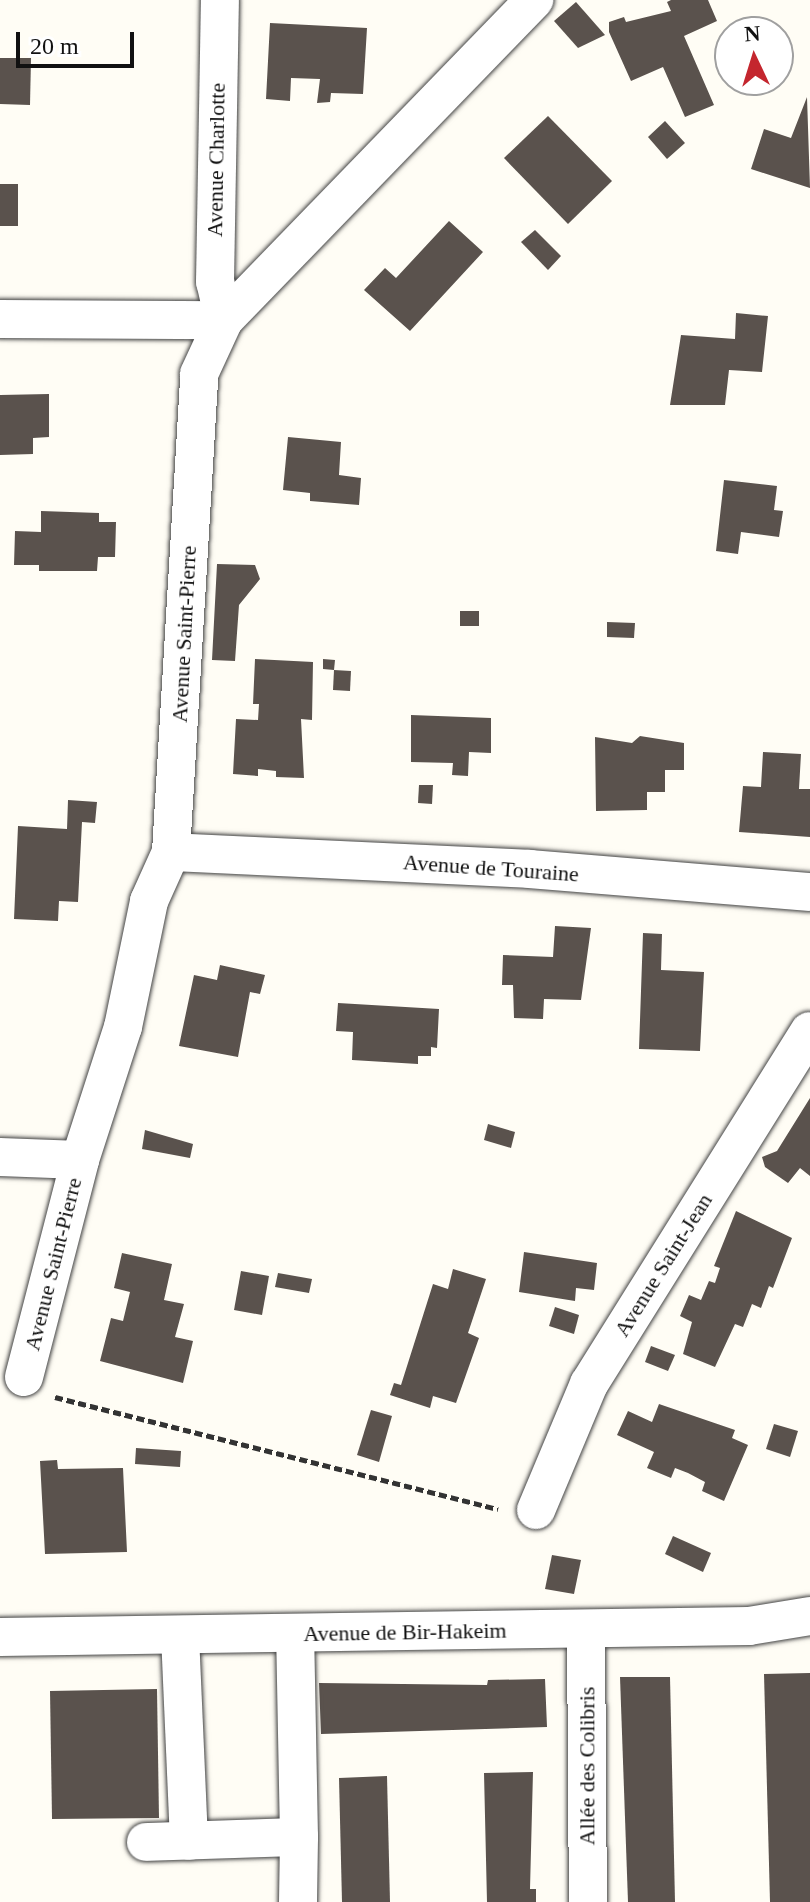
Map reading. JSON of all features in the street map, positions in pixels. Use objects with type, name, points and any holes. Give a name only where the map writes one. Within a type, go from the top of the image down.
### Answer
[{"type":"street","name":"Avenue Charlotte","points":[[220,0],[215,282],[224,320]]},
{"type":"street","name":"Avenue Saint-Pierre","points":[[24,1377],[80,1160],[123,1027],[149,901],[171,852],[199,374],[224,320],[534,0]]},
{"type":"street","points":[[0,319],[224,320]]},
{"type":"street","name":"Avenue de Touraine","points":[[171,852],[530,869],[810,892]]},
{"type":"street","name":"Avenue Saint-Jean","points":[[536,1510],[589,1384],[810,1031]]},
{"type":"street","points":[[0,1157],[80,1160]]},
{"type":"street","name":"Avenue de Bir-Hakeim","points":[[0,1637],[749,1626],[810,1616]]},
{"type":"street","name":"Allée des Colibris","points":[[586,1630],[588,1902]]},
{"type":"street","points":[[295,1633],[298,1902]]},
{"type":"street","points":[[180,1635],[189,1841]]},
{"type":"street","points":[[146,1842],[299,1837]]},
{"type":"path","points":[[24,1377],[62,1402],[493,1509],[536,1510]]},
{"type":"building","points":[[708,0],[715,16],[714,22],[684,36],[714,105],[685,117],[663,67],[631,81],[609,32],[609,22],[624,17],[626,22],[671,11],[667,2]]},
{"type":"building","points":[[576,2],[605,35],[578,48],[554,21]]},
{"type":"building","points":[[270,23],[367,28],[363,94],[331,93],[330,102],[317,103],[320,79],[291,78],[290,101],[266,99]]},
{"type":"building","points":[[0,58],[31,58],[30,105],[0,104]]},
{"type":"building","points":[[807,97],[810,188],[751,169],[764,129],[791,138]]},
{"type":"building","points":[[548,116],[612,181],[568,224],[504,158]]},
{"type":"building","points":[[665,121],[685,143],[667,159],[648,137]]},
{"type":"building","points":[[0,184],[18,184],[18,226],[0,226]]},
{"type":"building","points":[[449,221],[483,252],[410,331],[364,290],[385,268],[396,278]]},
{"type":"building","points":[[535,230],[561,256],[548,270],[521,242]]},
{"type":"building","points":[[736,313],[768,316],[762,372],[729,370],[725,405],[670,405],[681,335],[735,339]]},
{"type":"building","points":[[49,394],[49,437],[33,438],[33,454],[0,455],[0,395]]},
{"type":"building","points":[[288,437],[341,442],[339,475],[361,478],[359,505],[310,501],[310,493],[283,490]]},
{"type":"building","points":[[724,480],[777,486],[774,510],[783,511],[779,537],[741,532],[738,554],[716,551]]},
{"type":"building","points":[[41,511],[99,513],[99,522],[116,522],[115,557],[98,557],[97,571],[39,571],[39,565],[14,565],[15,531],[41,532]]},
{"type":"building","points":[[217,564],[255,565],[260,579],[239,605],[235,661],[212,660]]},
{"type":"building","points":[[460,611],[479,611],[479,626],[460,626]]},
{"type":"building","points":[[607,622],[635,623],[634,638],[607,637]]},
{"type":"building","points":[[255,659],[313,662],[312,720],[301,719],[304,778],[276,777],[276,771],[258,769],[258,776],[233,774],[236,719],[258,720],[259,704],[253,704]]},
{"type":"building","points":[[323,659],[335,660],[334,670],[323,669]]},
{"type":"building","points":[[334,670],[351,671],[350,691],[333,690]]},
{"type":"building","points":[[411,715],[491,718],[491,753],[469,752],[468,776],[452,775],[453,763],[411,762]]},
{"type":"building","points":[[640,736],[684,743],[684,770],[665,770],[665,792],[647,792],[647,810],[596,811],[595,737],[632,743]]},
{"type":"building","points":[[763,752],[801,754],[799,789],[810,789],[810,837],[739,832],[743,786],[761,787]]},
{"type":"building","points":[[419,785],[433,785],[432,804],[418,803]]},
{"type":"building","points":[[68,800],[97,802],[95,823],[82,822],[78,902],[59,901],[58,921],[14,919],[18,826],[67,829]]},
{"type":"building","points":[[555,926],[591,928],[581,1000],[544,999],[543,1019],[514,1018],[513,985],[502,985],[503,955],[553,957]]},
{"type":"building","points":[[643,933],[662,934],[661,970],[704,972],[700,1051],[639,1049]]},
{"type":"building","points":[[220,965],[265,975],[260,994],[250,992],[238,1057],[179,1046],[194,975],[217,980]]},
{"type":"building","points":[[338,1003],[439,1009],[437,1048],[431,1047],[431,1056],[418,1056],[418,1064],[352,1060],[353,1032],[336,1031]]},
{"type":"building","points":[[810,1098],[810,1176],[800,1168],[788,1183],[765,1167],[762,1157],[777,1151]]},
{"type":"building","points":[[488,1124],[515,1132],[511,1148],[484,1140]]},
{"type":"building","points":[[145,1130],[193,1144],[190,1158],[142,1149]]},
{"type":"building","points":[[736,1211],[792,1238],[773,1288],[769,1286],[761,1308],[752,1304],[743,1327],[735,1324],[715,1367],[683,1354],[692,1322],[680,1316],[689,1295],[701,1300],[709,1281],[715,1283],[720,1268],[714,1266]]},
{"type":"building","points":[[524,1252],[597,1263],[594,1290],[576,1288],[575,1301],[519,1292]]},
{"type":"building","points":[[122,1253],[172,1264],[164,1300],[184,1304],[175,1337],[193,1341],[183,1383],[100,1361],[111,1318],[123,1321],[130,1292],[114,1288]]},
{"type":"building","points":[[453,1269],[486,1279],[468,1333],[479,1338],[456,1403],[433,1396],[430,1408],[390,1395],[394,1383],[401,1385],[433,1284],[448,1289]]},
{"type":"building","points":[[241,1271],[269,1276],[262,1315],[234,1310]]},
{"type":"building","points":[[278,1273],[312,1279],[309,1293],[275,1287]]},
{"type":"building","points":[[555,1307],[579,1315],[574,1334],[549,1326]]},
{"type":"building","points":[[651,1346],[675,1355],[668,1371],[645,1362]]},
{"type":"building","points":[[659,1404],[735,1430],[732,1438],[748,1445],[724,1501],[702,1491],[705,1482],[688,1473],[675,1468],[671,1478],[647,1468],[654,1452],[617,1435],[628,1411],[652,1422]]},
{"type":"building","points":[[371,1410],[392,1416],[379,1462],[357,1455]]},
{"type":"building","points":[[774,1424],[798,1431],[790,1457],[766,1449]]},
{"type":"building","points":[[136,1448],[181,1451],[180,1467],[135,1464]]},
{"type":"building","points":[[57,1460],[58,1469],[123,1468],[127,1552],[45,1554],[40,1461]]},
{"type":"building","points":[[673,1536],[711,1553],[703,1572],[665,1554]]},
{"type":"building","points":[[552,1555],[581,1560],[574,1594],[545,1589]]},
{"type":"building","points":[[810,1673],[810,1902],[770,1902],[764,1674]]},
{"type":"building","points":[[620,1677],[670,1677],[675,1902],[628,1902]]},
{"type":"building","points":[[545,1679],[547,1727],[321,1734],[319,1683],[487,1685],[488,1680]]},
{"type":"building","points":[[157,1689],[159,1818],[52,1819],[50,1691]]},
{"type":"building","points":[[533,1772],[530,1889],[536,1889],[536,1902],[487,1902],[484,1773]]},
{"type":"building","points":[[387,1776],[390,1902],[342,1902],[339,1778]]}]
